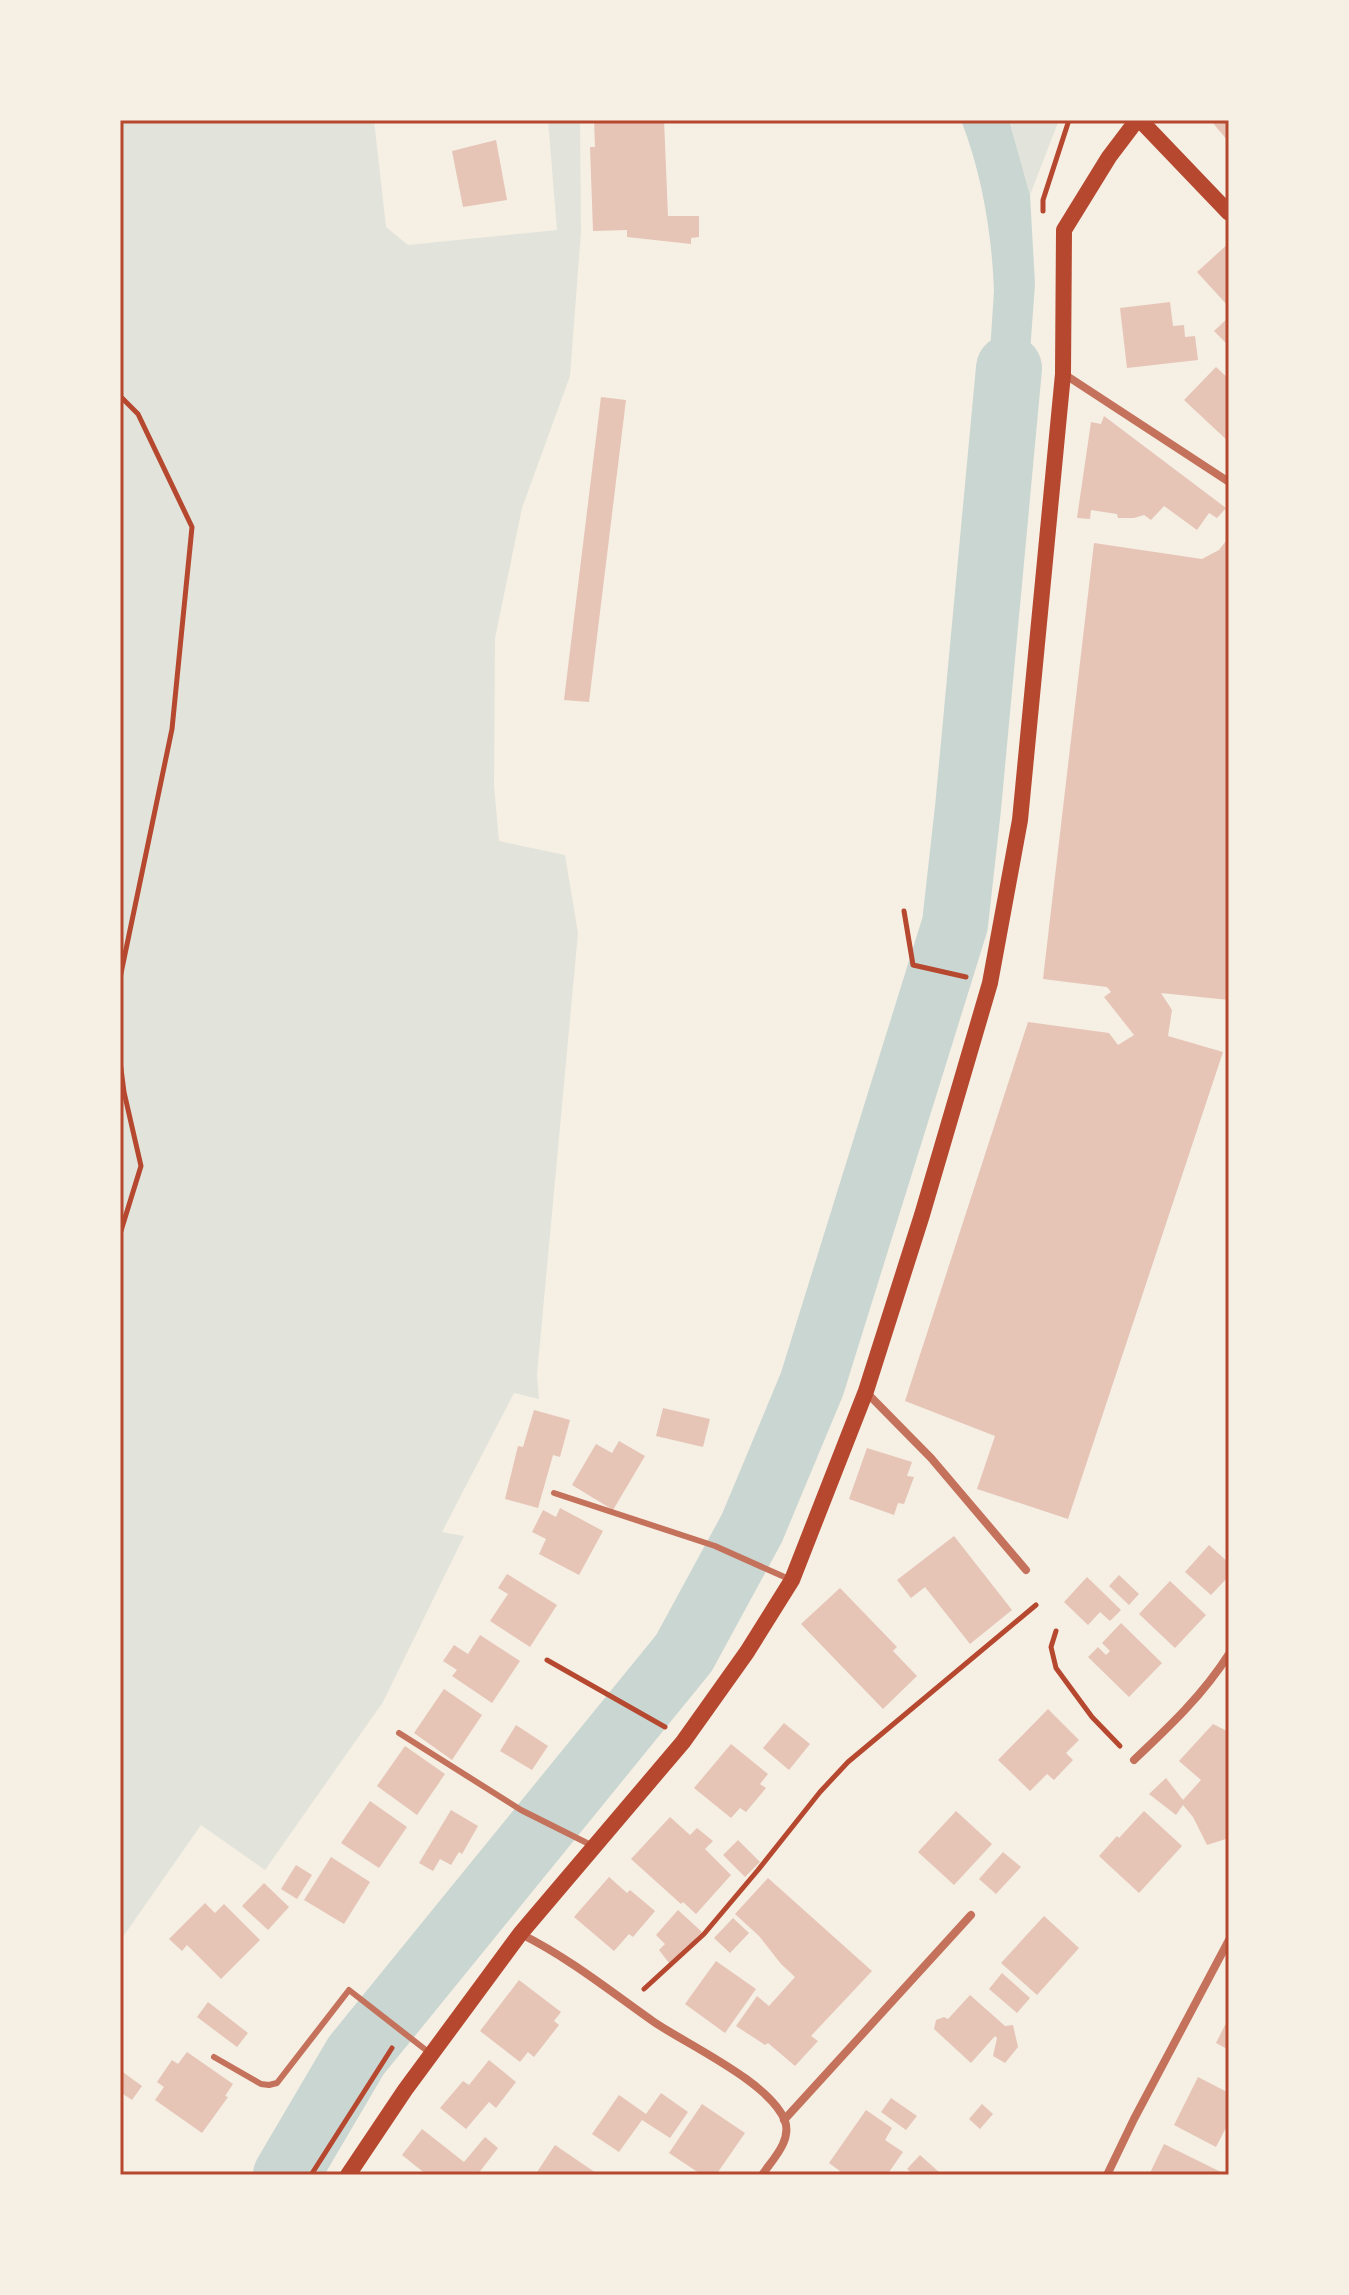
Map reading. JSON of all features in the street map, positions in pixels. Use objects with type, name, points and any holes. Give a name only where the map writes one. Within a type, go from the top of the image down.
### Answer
[{"type":"main road","points":[[348,2175],[431,2054],[520,1934],[683,1742],[716,1698],[792,1580],[866,1391],[922,1215],[990,983],[1020,820],[1063,374],[1064,230],[1109,157],[1138,120],[1229,213]]},
{"type":"street","points":[[1063,374],[1229,482]]},
{"type":"street","points":[[866,1391],[931,1458],[1026,1570]]},
{"type":"street","points":[[1134,1760],[1182,1715],[1229,1654]]},
{"type":"street","points":[[784,2120],[971,1915]]},
{"type":"street","points":[[520,1934],[553,1950],[654,2022],[755,2085],[784,2120],[786,2132],[784,2144],[762,2175]]},
{"type":"street","points":[[1107,2175],[1229,1940]]},
{"type":"lane","points":[[554,1493],[715,1546],[792,1580]]},
{"type":"lane","points":[[399,1733],[521,1810],[594,1847]]},
{"type":"lane","points":[[214,2057],[261,2084],[277,2083],[349,1990],[431,2054]]},
{"type":"path","points":[[1044,215],[1043,200],[1069,120]]},
{"type":"path","points":[[120,396],[138,414],[192,527],[172,729],[120,978]]},
{"type":"path","points":[[904,911],[913,965],[964,976]]},
{"type":"path","points":[[120,1061],[141,1166],[120,1234]]},
{"type":"path","points":[[629,2003],[704,1934],[848,1762],[1036,1605]]},
{"type":"path","points":[[1056,1631],[1051,1647],[1056,1668],[1092,1717],[1134,1760]]},
{"type":"path","points":[[547,1660],[662,1725]]},
{"type":"path","points":[[311,2175],[390,2049],[407,2034]]},
{"type":"shaded area","points":[[120,120],[374,120],[386,227],[408,245],[557,230],[548,120],[580,120],[581,232],[570,376],[522,508],[495,638],[494,785],[499,841],[565,855],[578,933],[537,1375],[539,1399],[514,1393],[442,1532],[464,1536],[383,1702],[265,1870],[201,1825],[120,1941]]},
{"type":"shaded area","points":[[961,120],[1009,120],[1030,195],[1035,284],[1022,461],[983,458],[993,270],[980,183]]},
{"type":"shaded area","points":[[1009,120],[1059,120],[1030,195]]},
{"type":"building","points":[[594,120],[664,120],[668,216],[699,216],[699,237],[691,238],[691,244],[627,237],[627,230],[593,231],[590,147],[595,147]]},
{"type":"building","points":[[1211,120],[1229,120],[1229,142],[1217,128]]},
{"type":"building","points":[[496,140],[507,200],[463,207],[452,151]]},
{"type":"building","points":[[1229,243],[1229,307],[1197,272]]},
{"type":"building","points":[[1170,302],[1173,326],[1184,325],[1185,337],[1195,336],[1198,360],[1127,368],[1120,308]]},
{"type":"building","points":[[1229,317],[1229,346],[1214,331]]},
{"type":"building","points":[[1216,367],[1229,379],[1229,442],[1184,400]]},
{"type":"building","points":[[601,397],[626,400],[589,702],[564,700]]},
{"type":"building","points":[[1104,416],[1226,508],[1217,518],[1209,513],[1197,530],[1164,506],[1151,520],[1144,515],[1118,518],[1117,514],[1091,510],[1090,519],[1077,518],[1091,422],[1101,424]]},
{"type":"building","points":[[1229,537],[1229,1000],[1161,993],[1172,1010],[1168,1036],[1223,1052],[1068,1519],[977,1489],[995,1436],[905,1401],[1028,1022],[1109,1033],[1118,1045],[1134,1035],[1104,997],[1111,992],[1107,987],[1043,979],[1094,543],[1202,559],[1219,550]]},
{"type":"building","points":[[663,1408],[710,1419],[703,1447],[656,1436]]},
{"type":"building","points":[[534,1410],[570,1420],[560,1457],[553,1455],[538,1508],[505,1499],[518,1446],[523,1447]]},
{"type":"building","points":[[619,1441],[645,1456],[613,1510],[572,1485],[596,1444],[612,1453]]},
{"type":"building","points":[[867,1448],[912,1462],[907,1476],[914,1477],[904,1504],[898,1503],[894,1515],[849,1499]]},
{"type":"building","points":[[560,1508],[603,1531],[579,1575],[539,1554],[546,1539],[532,1532],[543,1510],[556,1517]]},
{"type":"building","points":[[954,1536],[1012,1610],[970,1644],[925,1587],[911,1598],[897,1580]]},
{"type":"building","points":[[1209,1545],[1229,1563],[1229,1576],[1211,1595],[1185,1572]]},
{"type":"building","points":[[507,1574],[557,1605],[530,1647],[490,1621],[508,1594],[498,1588]]},
{"type":"building","points":[[1119,1575],[1139,1594],[1129,1605],[1109,1586]]},
{"type":"building","points":[[1087,1577],[1121,1610],[1110,1621],[1100,1612],[1088,1625],[1064,1602]]},
{"type":"building","points":[[1170,1581],[1206,1615],[1175,1648],[1139,1614]]},
{"type":"building","points":[[840,1588],[897,1647],[893,1651],[917,1676],[883,1709],[801,1624]]},
{"type":"building","points":[[1121,1623],[1162,1663],[1129,1697],[1088,1657],[1098,1647],[1106,1655],[1110,1651],[1102,1643]]},
{"type":"building","points":[[480,1635],[520,1661],[492,1703],[452,1676],[457,1670],[443,1661],[454,1645],[468,1654]]},
{"type":"building","points":[[444,1689],[482,1715],[452,1760],[414,1733]]},
{"type":"building","points":[[1048,1709],[1079,1740],[1066,1753],[1073,1760],[1054,1780],[1047,1774],[1030,1791],[998,1760]]},
{"type":"building","points":[[784,1723],[810,1744],[789,1770],[763,1748]]},
{"type":"building","points":[[1213,1724],[1229,1732],[1229,1838],[1207,1845],[1193,1817],[1183,1805],[1176,1815],[1149,1794],[1166,1778],[1183,1800],[1201,1780],[1179,1761]]},
{"type":"building","points":[[516,1725],[548,1746],[532,1770],[500,1751]]},
{"type":"building","points":[[731,1744],[768,1774],[760,1784],[766,1788],[746,1812],[740,1808],[731,1818],[694,1788]]},
{"type":"building","points":[[405,1746],[445,1774],[417,1815],[377,1786]]},
{"type":"building","points":[[370,1801],[407,1827],[379,1868],[341,1843]]},
{"type":"building","points":[[451,1810],[478,1826],[462,1854],[459,1852],[451,1865],[440,1859],[433,1871],[419,1863]]},
{"type":"building","points":[[956,1811],[992,1844],[954,1885],[918,1852]]},
{"type":"building","points":[[1144,1811],[1182,1846],[1139,1893],[1099,1856]]},
{"type":"building","points":[[670,1817],[690,1835],[697,1828],[713,1841],[705,1849],[731,1875],[696,1914],[631,1859]]},
{"type":"building","points":[[738,1840],[760,1862],[745,1877],[723,1855]]},
{"type":"building","points":[[1003,1852],[1021,1867],[996,1894],[979,1879]]},
{"type":"building","points":[[331,1857],[370,1882],[344,1924],[304,1900]]},
{"type":"building","points":[[296,1865],[312,1875],[297,1899],[281,1889]]},
{"type":"building","points":[[609,1877],[655,1911],[633,1937],[629,1934],[614,1951],[574,1917]]},
{"type":"building","points":[[768,1878],[872,1971],[811,2036],[818,2041],[795,2066],[768,2043],[765,2045],[736,2026],[757,1996],[769,2006],[795,1977],[735,1914]]},
{"type":"building","points":[[264,1883],[289,1907],[268,1930],[242,1906]]},
{"type":"building","points":[[205,1903],[215,1913],[224,1904],[260,1940],[221,1979],[187,1945],[182,1951],[169,1939]]},
{"type":"building","points":[[678,1910],[702,1932],[669,1963],[659,1950],[665,1944],[656,1935]]},
{"type":"building","points":[[1044,1916],[1079,1948],[1037,1995],[1001,1963]]},
{"type":"building","points":[[733,1918],[749,1933],[730,1953],[714,1938]]},
{"type":"building","points":[[716,1961],[756,1989],[725,2033],[685,2004]]},
{"type":"building","points":[[1002,1973],[1030,1998],[1017,2013],[989,1989]]},
{"type":"building","points":[[519,1980],[561,2012],[554,2021],[559,2025],[534,2057],[528,2052],[520,2062],[480,2031]]},
{"type":"building","points":[[970,1995],[1005,2026],[1013,2025],[1018,2047],[1005,2063],[993,2056],[995,2036],[971,2063],[934,2029],[936,2020],[948,2019]]},
{"type":"building","points":[[208,2002],[248,2033],[237,2047],[197,2017]]},
{"type":"building","points":[[1229,2017],[1229,2050],[1216,2043]]},
{"type":"building","points":[[187,2052],[233,2084],[225,2096],[228,2097],[202,2133],[155,2100],[164,2087],[157,2082],[172,2060],[178,2064]]},
{"type":"building","points":[[489,2060],[516,2082],[496,2108],[489,2102],[466,2129],[440,2108],[463,2081],[469,2085]]},
{"type":"building","points":[[120,2070],[142,2086],[132,2100],[120,2092]]},
{"type":"building","points":[[1198,2077],[1229,2093],[1229,2122],[1216,2147],[1174,2125]]},
{"type":"building","points":[[661,2093],[688,2112],[670,2138],[642,2120],[619,2152],[592,2134],[619,2095],[646,2114]]},
{"type":"building","points":[[891,2098],[917,2116],[906,2130],[881,2112]]},
{"type":"building","points":[[702,2104],[745,2133],[716,2175],[702,2175],[669,2153]]},
{"type":"building","points":[[982,2104],[993,2114],[980,2129],[969,2119]]},
{"type":"building","points":[[866,2110],[892,2128],[885,2140],[903,2152],[887,2175],[837,2175],[840,2171],[829,2163]]},
{"type":"building","points":[[422,2129],[464,2162],[485,2137],[498,2148],[478,2174],[474,2171],[471,2175],[427,2175],[402,2155]]},
{"type":"building","points":[[1164,2144],[1227,2175],[1149,2175]]},
{"type":"building","points":[[555,2145],[599,2175],[535,2175]]},
{"type":"building","points":[[920,2155],[939,2175],[914,2175],[907,2169]]},
{"type":"waterway","points":[[286,2175],[356,2056],[684,1653],[752,1528],[812,1384],[955,924],[1009,368]]}]
